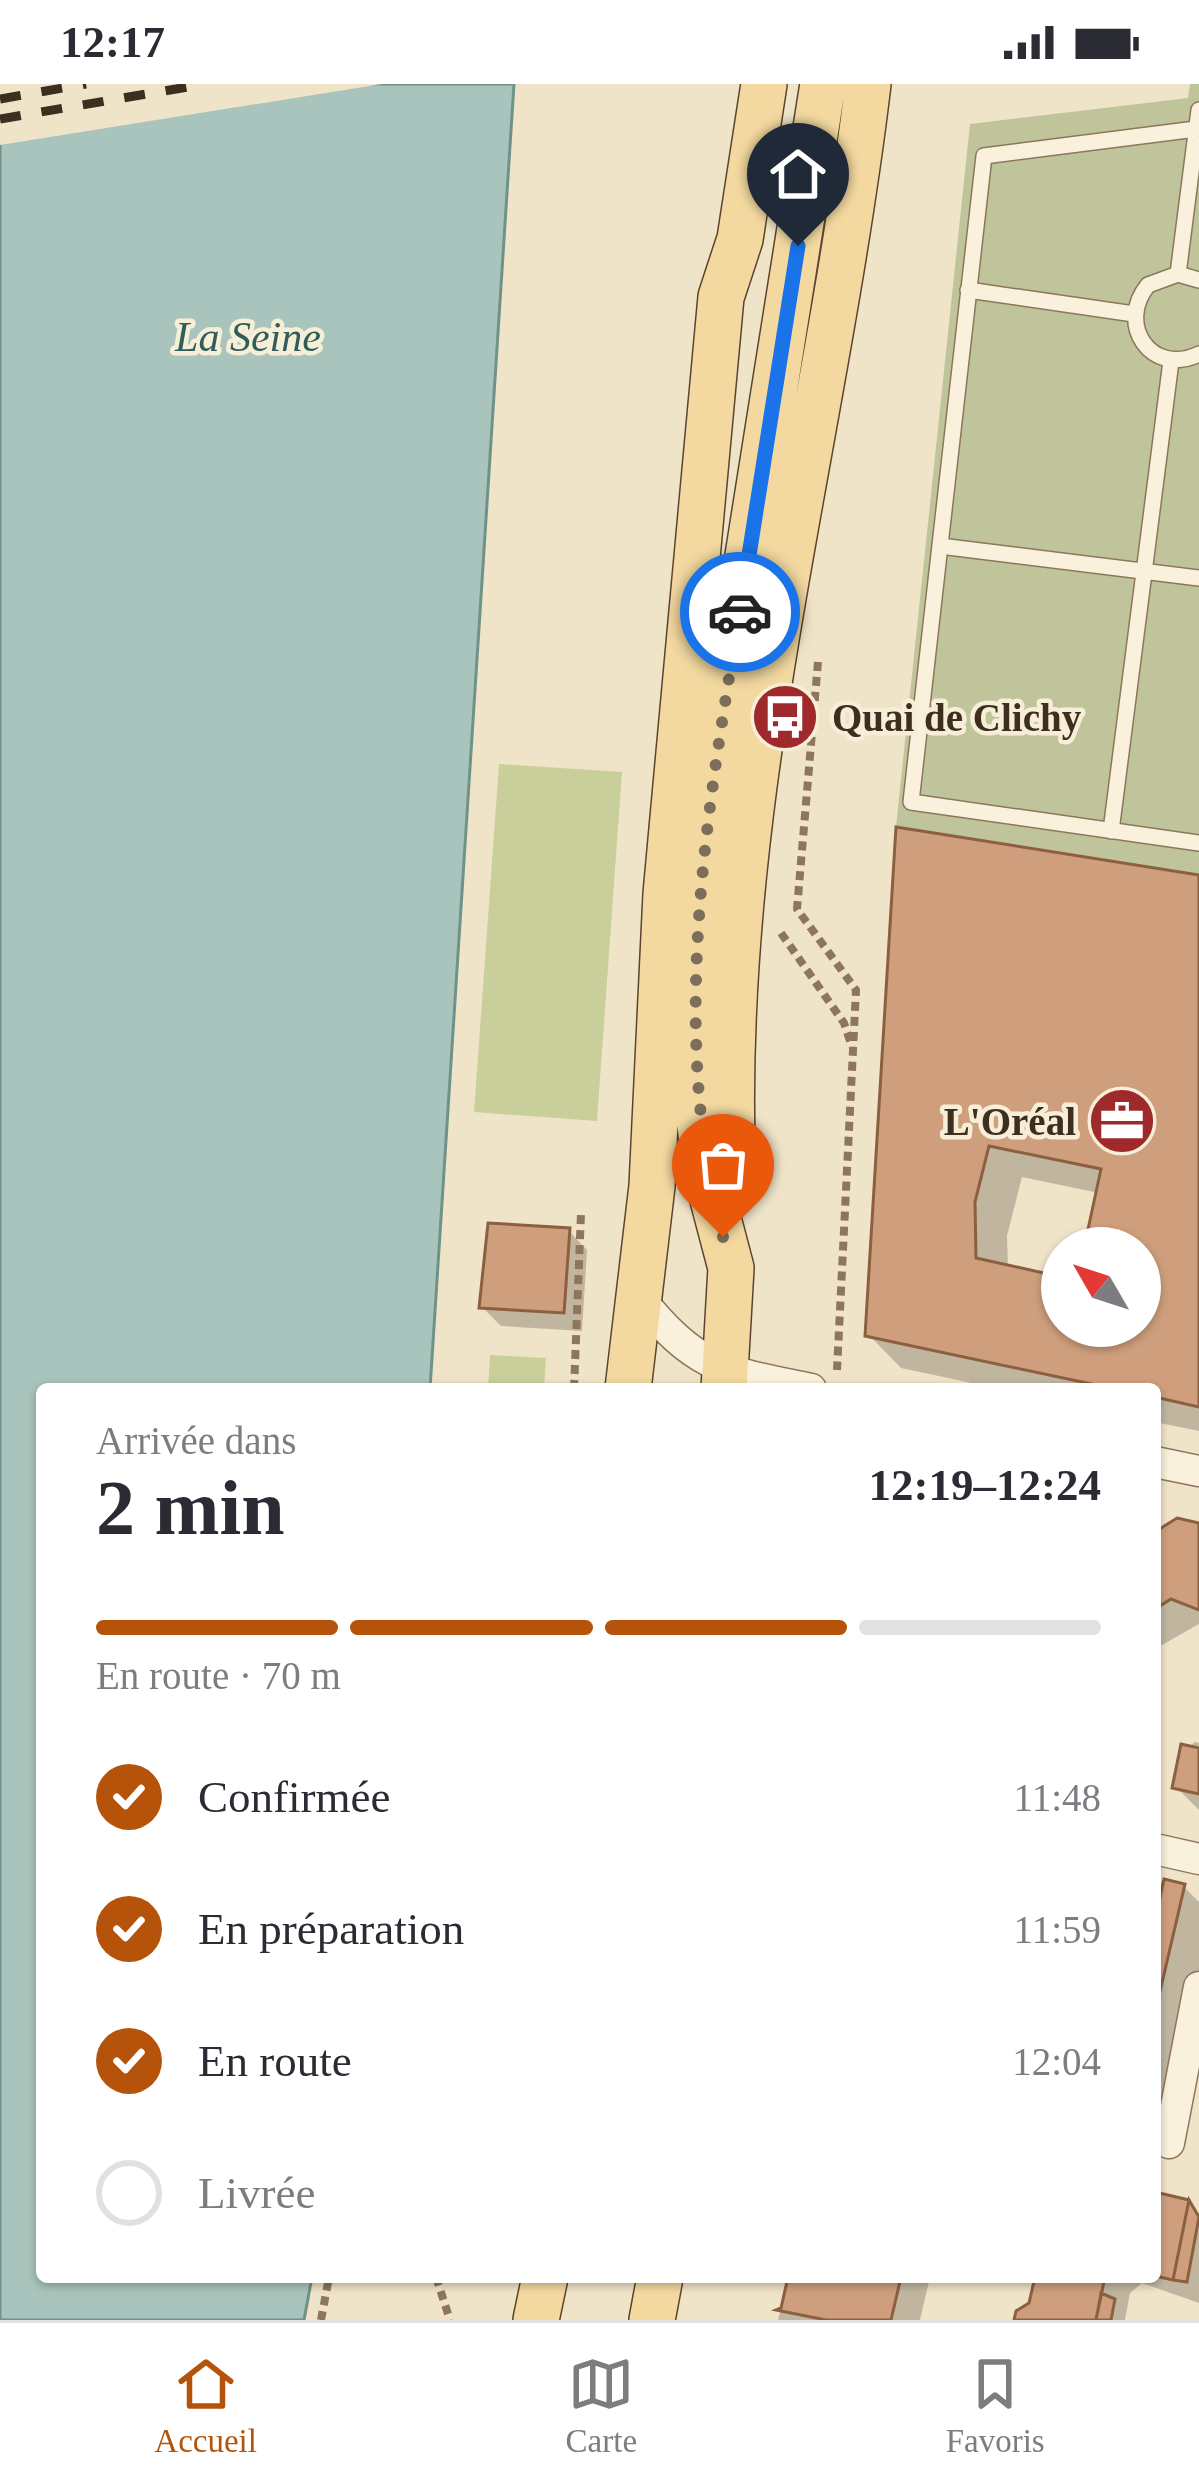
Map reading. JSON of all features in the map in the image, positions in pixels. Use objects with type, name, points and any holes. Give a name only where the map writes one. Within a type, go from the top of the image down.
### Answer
[{"type":"main road","points":[[629,1383],[652,1186],[666,894],[721,297],[731,84]]},
{"type":"main road","points":[[721,297],[740,239],[764,84]]},
{"type":"main road","points":[[731,1268],[706,1174],[698,1101],[697,955],[726,694],[823,84]]},
{"type":"main road","points":[[724,1380],[731,1268],[731,1026],[754,767],[868,84]]},
{"type":"main road","points":[[536,2320],[544,2283]]},
{"type":"main road","points":[[652,2320],[659,2283]]},
{"type":"street","points":[[638,1295],[686,1351],[724,1380]]},
{"type":"street","points":[[1161,1463],[1199,1472]]},
{"type":"street","points":[[1161,1850],[1199,1859]]},
{"type":"street","points":[[1174,2144],[1199,1987]]},
{"type":"lane","points":[[1178,274],[1199,110]]},
{"type":"lane","points":[[1196,129],[983,156],[910,802],[1199,843]]},
{"type":"lane","points":[[1199,280],[1178,274],[1148,285],[1133,314],[1140,341],[1171,361],[1199,355]]},
{"type":"lane","points":[[968,290],[1133,314]]},
{"type":"lane","points":[[1111,831],[1171,361]]},
{"type":"lane","points":[[940,546],[1199,578]]},
{"type":"path","points":[[795,801],[806,773],[797,909],[856,990],[836,1383]]},
{"type":"path","points":[[777,926],[844,1023],[855,1060]]},
{"type":"path","points":[[574,1383],[581,1213]]},
{"type":"path","points":[[321,2320],[328,2283]]},
{"type":"path","points":[[438,2283],[450,2320]]},
{"type":"green space","points":[[1190,84],[1199,84],[1199,875],[896,827],[970,124],[1188,98]]},
{"type":"green space","points":[[499,764],[622,772],[597,1121],[474,1112]]},
{"type":"green space","points":[[490,1355],[546,1358],[544,1383],[488,1383]]},
{"type":"water","name":"La Seine","points":[[0,84],[514,84],[430,1383],[36,1383],[36,2283],[311,2283],[304,2320],[0,2320]]},
{"type":"pier","points":[[0,84],[382,84],[0,145]]},
{"type":"building","points":[[896,827],[1199,875],[1199,1407],[1161,1398],[1161,1383],[1087,1383],[865,1336]]},
{"type":"building","points":[[488,1223],[570,1228],[564,1313],[479,1308]]},
{"type":"building","points":[[1177,1518],[1199,1523],[1199,1610],[1171,1599],[1161,1605],[1161,1528]]},
{"type":"building","points":[[1181,1744],[1199,1748],[1199,1794],[1172,1788]]},
{"type":"building","points":[[1164,1879],[1185,1884],[1161,1987]]},
{"type":"building","points":[[1161,2193],[1189,2200],[1173,2280],[1161,2277]]},
{"type":"building","points":[[1189,2200],[1199,2217],[1187,2282],[1173,2280]]},
{"type":"building","points":[[787,2283],[900,2283],[891,2320],[826,2320],[776,2310],[781,2308]]},
{"type":"building","points":[[1034,2283],[1104,2283],[1096,2320],[1014,2320],[1016,2311],[1029,2303]]},
{"type":"building","points":[[1101,2293],[1115,2299],[1111,2320],[1096,2320]]},
{"type":"railway","points":[[0,99],[86,84]]},
{"type":"railway","points":[[0,119],[205,84]]},
{"type":"way so far","points":[[723,1237],[706,1174],[698,1101],[697,955],[715,778],[740,612]]},
{"type":"place","name":"Quai de Clichy","points":[[785,717]]},
{"type":"place","name":"L'Oréal","points":[[1122,1121]]},
{"type":"route","points":[[740,612],[798,246]]}]
